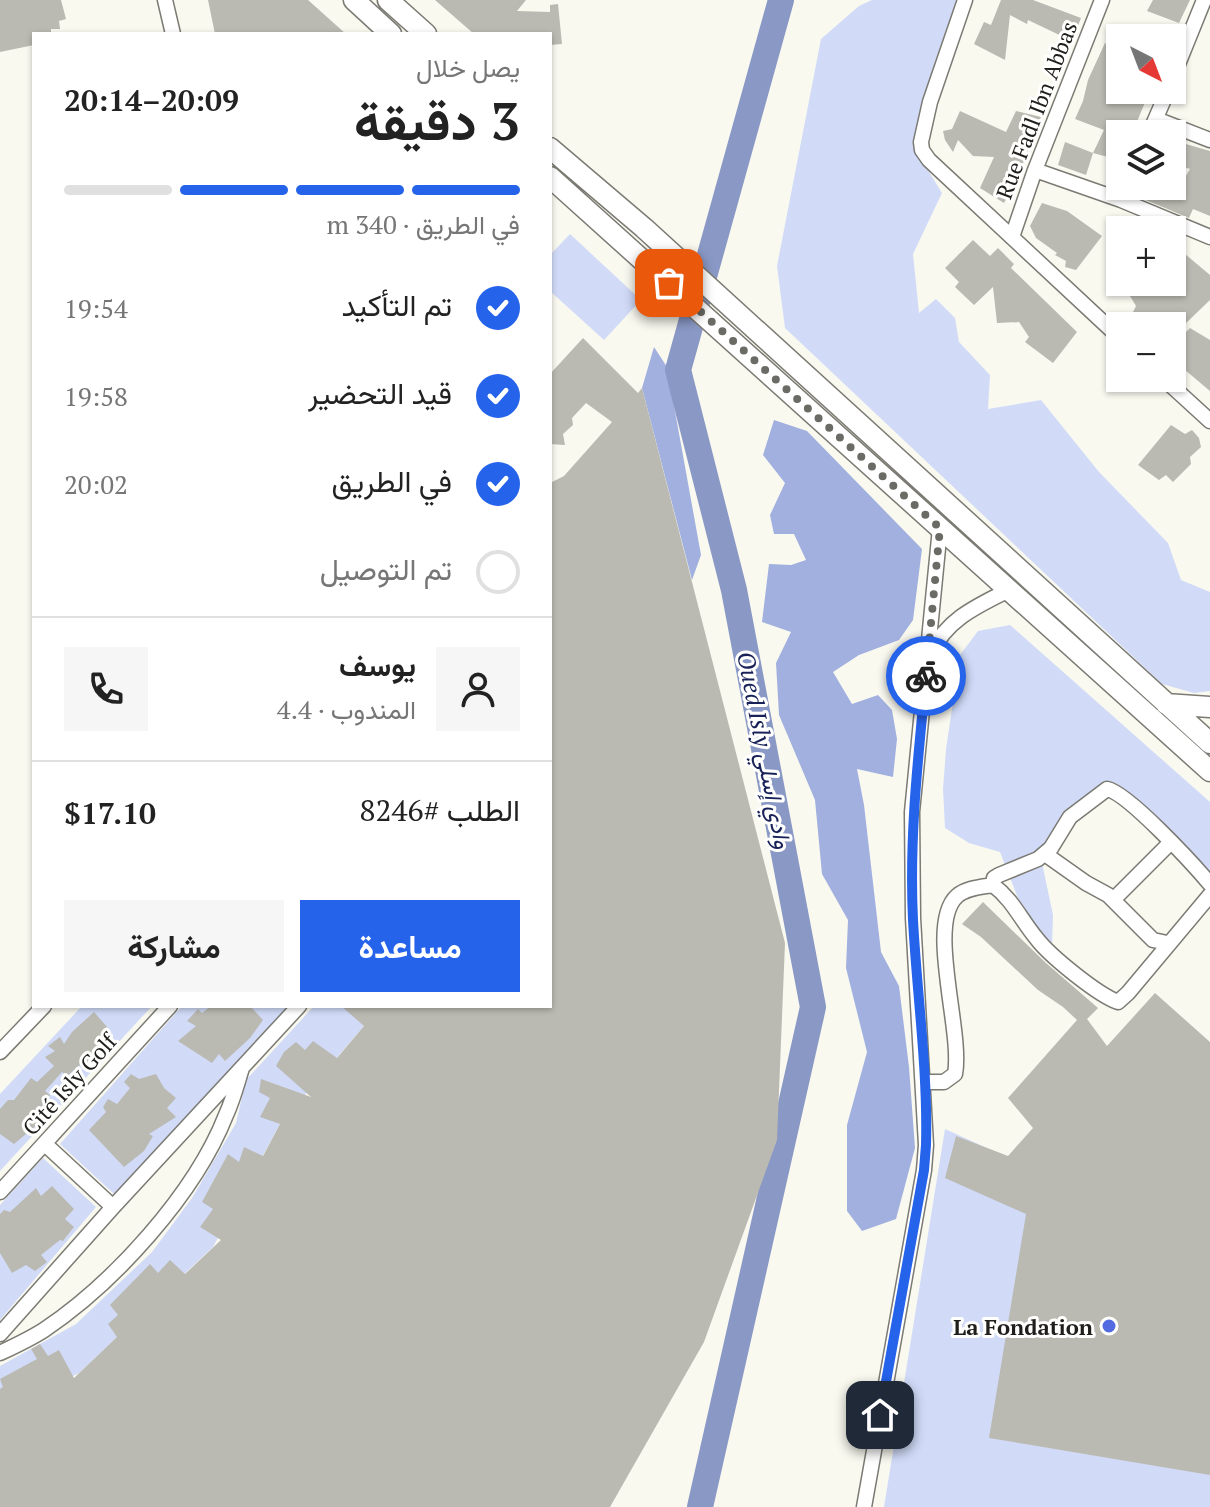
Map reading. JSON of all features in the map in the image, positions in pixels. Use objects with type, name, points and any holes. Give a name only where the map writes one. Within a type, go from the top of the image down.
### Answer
[{"type":"main road","points":[[354,0],[389,32]]},
{"type":"main road","points":[[388,0],[424,32]]},
{"type":"main road","points":[[552,150],[661,243],[1210,743]]},
{"type":"main road","points":[[552,179],[1210,771]]},
{"type":"main road","points":[[1166,704],[1210,707]]},
{"type":"street","points":[[165,0],[173,32]]},
{"type":"street","points":[[965,0],[930,102],[922,150],[929,160],[1106,325]]},
{"type":"street","name":"Rue Fadl Ibn Abbas","points":[[1012,237],[1102,0]]},
{"type":"street","points":[[1186,44],[1204,0]]},
{"type":"street","points":[[1162,104],[1156,119],[1210,140]]},
{"type":"street","points":[[1035,170],[1106,188]]},
{"type":"street","points":[[1138,200],[1210,237]]},
{"type":"street","points":[[1178,392],[1210,421]]},
{"type":"street","points":[[864,1507],[924,1170],[927,1119],[913,918],[912,812],[940,528]]},
{"type":"street","points":[[928,660],[949,625],[977,605],[1009,590]]},
{"type":"street","points":[[993,885],[994,878],[999,875],[1045,854],[1070,817],[1107,789],[1116,792],[1171,842],[1210,884]]},
{"type":"street","points":[[1113,900],[1171,842]]},
{"type":"street","points":[[1045,854],[1113,900],[1153,940],[1167,943]]},
{"type":"street","points":[[924,1082],[951,1079],[956,1065],[944,938],[947,909],[961,893],[993,885],[1006,894],[1035,938],[1054,958],[1113,1001],[1123,999],[1210,895]]},
{"type":"street","points":[[0,1052],[42,1008]]},
{"type":"street","name":"Cité Isly Golf","points":[[0,1192],[168,1008]]},
{"type":"street","points":[[0,1334],[297,1008]]},
{"type":"street","points":[[0,1353],[46,1329],[100,1284],[142,1243],[175,1202],[205,1156],[226,1117],[243,1064]]},
{"type":"street","points":[[45,1144],[113,1207]]},
{"type":"shaded area","points":[[872,0],[958,0],[954,27],[941,46],[915,149],[942,193],[913,254],[919,313],[936,299],[955,318],[959,342],[990,375],[988,409],[1041,400],[1099,472],[1168,543],[1181,580],[1210,592],[1210,691],[1194,693],[1162,684],[785,328],[777,266],[821,39],[859,6]]},
{"type":"shaded area","points":[[570,234],[641,300],[604,340],[552,293],[552,253]]},
{"type":"shaded area","points":[[654,347],[667,367],[701,555],[692,580],[642,388]]},
{"type":"shaded area","points":[[774,420],[807,431],[922,549],[913,620],[899,640],[859,655],[833,672],[852,704],[878,695],[892,710],[897,739],[893,777],[857,769],[881,952],[899,986],[915,1148],[896,1219],[862,1231],[847,1211],[847,1125],[867,1052],[846,968],[848,920],[822,874],[815,800],[779,715],[776,663],[791,632],[762,622],[769,564],[791,565],[806,560],[794,534],[774,534],[770,515],[785,483],[763,455]]},
{"type":"shaded area","points":[[1010,625],[1210,802],[1210,877],[1123,796],[1100,789],[1042,863],[1053,915],[1052,946],[1030,929],[1000,852],[969,843],[945,828],[943,789],[946,749],[960,655],[978,631]]},
{"type":"shaded area","points":[[80,1008],[150,1008],[0,1171],[0,1094]]},
{"type":"shaded area","points":[[180,1008],[288,1008],[114,1194],[60,1144]]},
{"type":"shaded area","points":[[312,1008],[379,1008],[280,1124],[213,1247],[79,1373],[0,1413],[0,1366],[76,1324],[152,1252],[192,1198],[236,1123],[246,1080]]},
{"type":"shaded area","points":[[945,1129],[1018,1162],[1210,1316],[1210,1507],[884,1507]]},
{"type":"shaded area","points":[[43,1158],[96,1207],[0,1320],[0,1205]]},
{"type":"building","points":[[0,0],[61,0],[66,19],[59,21],[60,29],[32,32],[32,45],[0,52]]},
{"type":"building","points":[[208,0],[308,0],[344,32],[215,32]]},
{"type":"building","points":[[435,0],[526,0],[517,11],[550,12],[550,5],[558,4],[562,44],[552,45],[552,32],[472,32]]},
{"type":"building","points":[[1001,0],[1033,0],[1081,18],[1072,41],[1010,15],[1005,60],[974,44],[984,22],[991,25]]},
{"type":"building","points":[[1153,0],[1190,0],[1179,23],[1147,11]]},
{"type":"building","points":[[1105,43],[1106,104],[1144,104],[1138,120],[1106,120],[1106,156],[1093,153],[1104,130],[1075,119]]},
{"type":"building","points":[[960,111],[1006,132],[1016,111],[1041,117],[1017,179],[1004,203],[980,188],[994,157],[973,156],[958,140],[953,152],[945,140],[943,131],[952,129]]},
{"type":"building","points":[[1065,142],[1093,153],[1086,175],[1058,165]]},
{"type":"building","points":[[1186,144],[1210,151],[1210,216],[1193,209],[1189,218],[1146,200],[1186,200],[1186,176],[1190,169],[1186,168]]},
{"type":"building","points":[[1042,203],[1067,211],[1102,236],[1076,270],[1065,267],[1066,261],[1036,238],[1030,226]]},
{"type":"building","points":[[973,240],[990,256],[998,248],[1014,264],[1011,268],[1077,332],[1053,363],[1025,342],[1029,337],[1019,322],[997,323],[993,287],[974,305],[955,287],[959,282],[945,268]]},
{"type":"building","points":[[1186,255],[1210,275],[1210,300],[1186,323],[1186,312],[1133,312],[1136,306],[1130,296],[1186,296]]},
{"type":"building","points":[[1190,328],[1210,340],[1210,391],[1186,371],[1186,332]]},
{"type":"building","points":[[583,338],[638,393],[642,388],[785,943],[777,1140],[704,1342],[610,1507],[0,1507],[0,1389],[3,1387],[0,1379],[37,1359],[31,1349],[40,1344],[48,1356],[59,1350],[74,1378],[117,1337],[108,1324],[118,1315],[110,1305],[150,1264],[158,1273],[170,1260],[185,1274],[221,1240],[200,1227],[213,1209],[202,1202],[228,1154],[239,1162],[244,1147],[263,1156],[280,1124],[260,1117],[270,1098],[259,1092],[261,1079],[311,1097],[276,1066],[284,1052],[296,1042],[305,1050],[313,1041],[337,1058],[364,1026],[343,1008],[552,1008],[552,482],[564,476],[612,422],[586,403],[572,418],[573,425],[563,434],[565,445],[552,444],[552,372]]},
{"type":"building","points":[[1171,425],[1185,434],[1192,430],[1199,438],[1201,447],[1190,457],[1191,464],[1173,482],[1166,475],[1159,480],[1138,465]]},
{"type":"building","name":"La Fondation","points":[[983,902],[1098,1008],[1087,1019],[1107,1046],[1155,993],[1210,1042],[1210,1475],[989,1438],[1026,1214],[945,1178],[956,1136],[1008,1156],[1033,1128],[1008,1098],[1077,1020],[962,924]]},
{"type":"building","points":[[208,1008],[252,1008],[263,1020],[250,1038],[225,1061],[219,1054],[212,1063],[178,1041],[196,1026],[187,1021],[198,1009],[202,1013]]},
{"type":"building","points":[[94,1012],[108,1028],[106,1035],[110,1040],[85,1068],[80,1065],[67,1076],[62,1072],[45,1091],[50,1095],[44,1102],[48,1108],[33,1118],[38,1124],[14,1144],[0,1134],[0,1109],[8,1100],[14,1100],[31,1078],[37,1082],[54,1066],[45,1057],[55,1051],[48,1046],[60,1037],[64,1044]]},
{"type":"building","points":[[131,1074],[139,1079],[156,1074],[164,1088],[176,1098],[167,1108],[176,1117],[149,1134],[153,1136],[144,1151],[124,1167],[89,1130],[106,1112],[103,1107],[108,1099],[117,1104],[130,1088],[124,1082]]},
{"type":"building","points":[[52,1186],[74,1209],[65,1219],[74,1227],[63,1241],[60,1240],[41,1255],[47,1262],[35,1271],[26,1265],[12,1273],[0,1253],[0,1214],[4,1210],[10,1212],[36,1188],[41,1196]]},
{"type":"waterway","name":"Oued Isly وادي إسلي","points":[[700,1507],[813,1007],[734,590],[678,370],[781,0]]},
{"type":"way so far","points":[[669,283],[940,528],[926,676]]},
{"type":"place","name":"La Fondation","points":[[1109,1326]]},
{"type":"route","points":[[880,1415],[926,1145],[927,1119],[913,918],[912,812],[926,676]]}]
